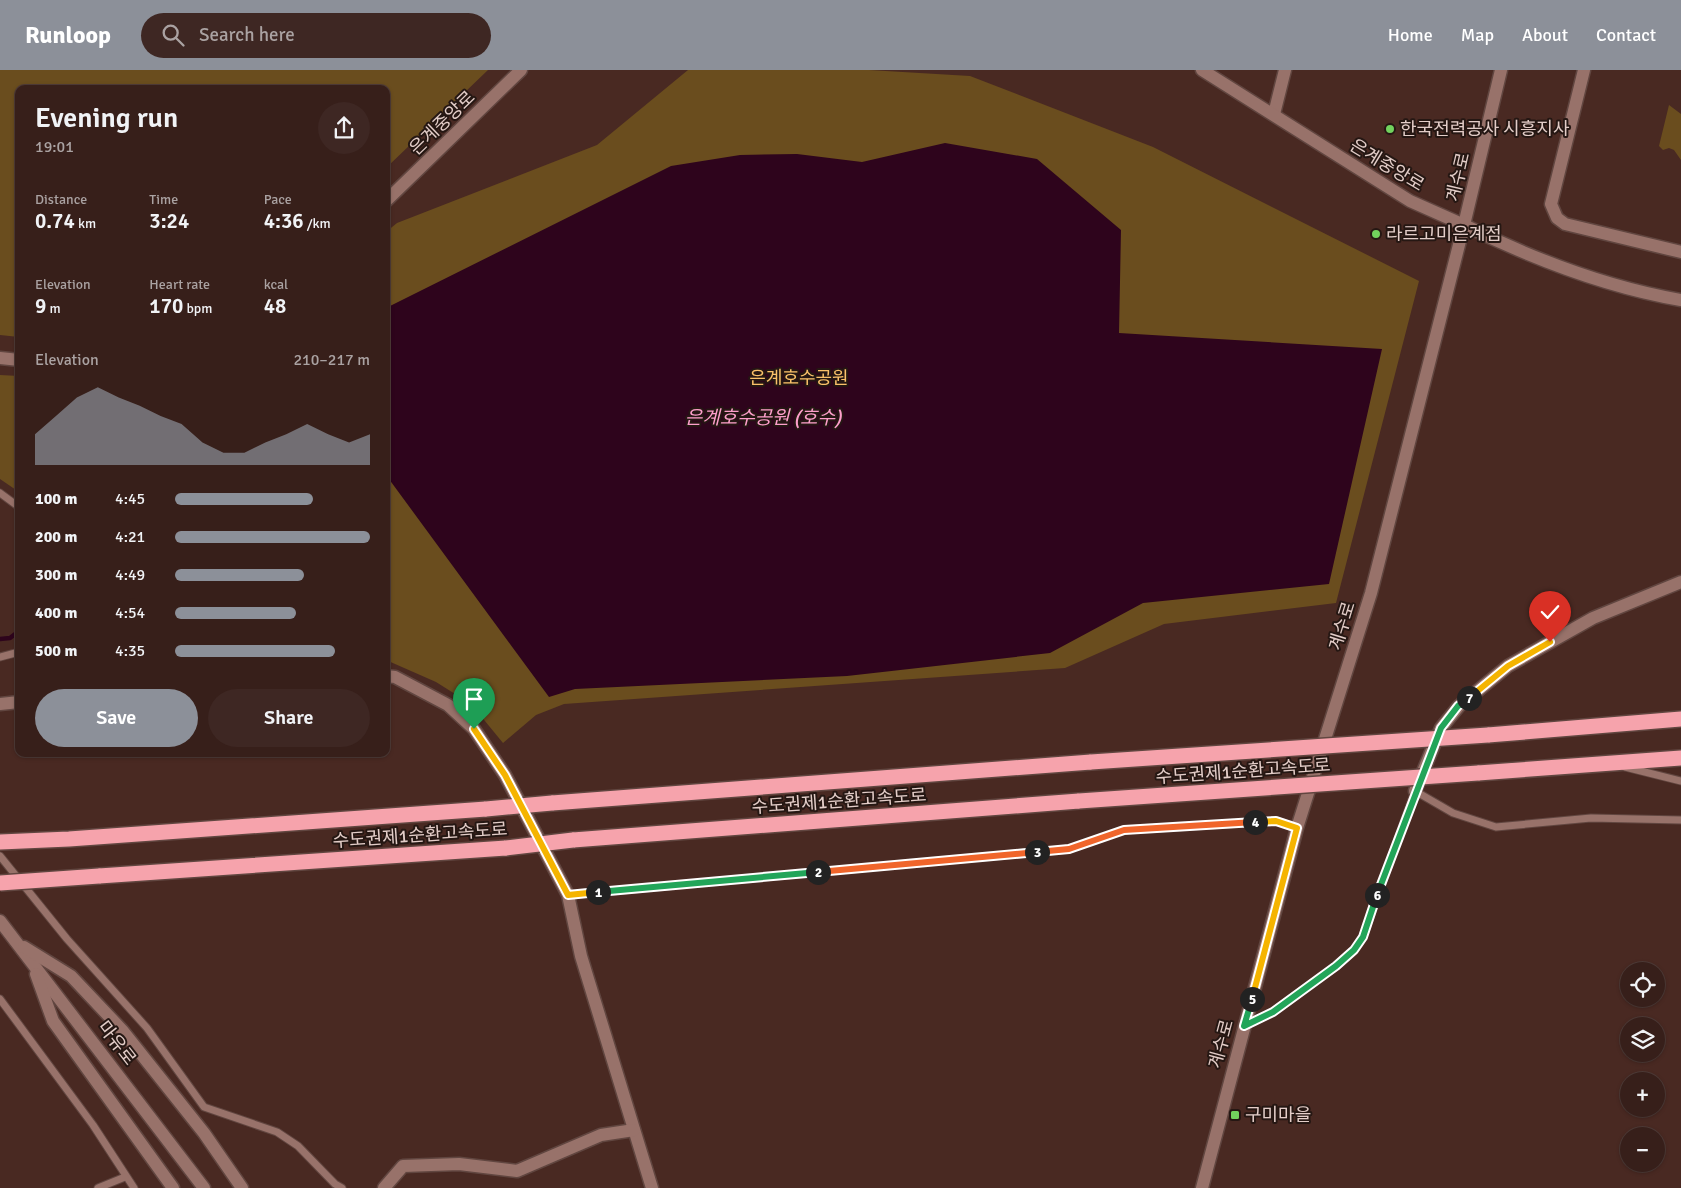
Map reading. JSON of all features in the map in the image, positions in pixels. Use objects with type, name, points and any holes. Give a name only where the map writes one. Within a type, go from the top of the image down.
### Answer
[{"type":"highway","name":"수도권제1순환고속도로","points":[[0,842],[69,839],[486,809],[1090,762],[1488,735],[1681,719]]},
{"type":"highway","name":"수도권제1순환고속도로","points":[[0,883],[506,848],[572,840],[1681,758]]},
{"type":"street","name":"은계중앙로","points":[[390,197],[521,70]]},
{"type":"street","name":"은계중앙로","points":[[1202,70],[1410,201],[1514,250],[1583,276],[1681,300]]},
{"type":"street","points":[[1274,114],[1285,70]]},
{"type":"street","name":"계수로","points":[[1202,1188],[1297,828],[1371,593],[1501,70]]},
{"type":"street","points":[[1584,70],[1551,204],[1553,212],[1565,224],[1681,252]]},
{"type":"street","points":[[0,358],[15,360]]},
{"type":"street","points":[[1415,791],[1441,728],[1458,706],[1508,666],[1593,618],[1681,582]]},
{"type":"street","points":[[390,676],[395,677],[448,705],[474,729],[505,775],[568,895],[581,956],[652,1188]]},
{"type":"street","points":[[0,704],[15,702]]},
{"type":"street","name":"마유로","points":[[0,921],[204,1188]]},
{"type":"street","points":[[17,943],[71,976],[122,1030],[204,1133],[242,1188]]},
{"type":"street","points":[[32,962],[53,1022],[173,1188]]},
{"type":"street","points":[[384,1188],[403,1166],[459,1164],[517,1171],[601,1135],[634,1130]]},
{"type":"lane","points":[[0,494],[15,504]]},
{"type":"lane","points":[[0,657],[15,653]]},
{"type":"lane","points":[[1610,763],[1681,781]]},
{"type":"lane","points":[[1244,1026],[1273,1012],[1336,966],[1354,950],[1363,937],[1415,791],[1453,812],[1496,827],[1590,818],[1681,820]]},
{"type":"lane","points":[[568,895],[1069,849],[1124,830],[1276,821],[1297,828]]},
{"type":"lane","points":[[0,856],[61,933],[147,1028],[204,1107],[277,1132],[298,1146],[335,1184],[342,1188]]},
{"type":"lane","points":[[0,999],[93,1125],[125,1177],[134,1188]]},
{"type":"lane","points":[[98,1188],[125,1177]]},
{"type":"green space","points":[[0,70],[488,70],[390,164],[390,85],[15,85],[15,337],[0,335]]},
{"type":"green space","name":"은계호수공원 (호수)","points":[[688,70],[869,70],[970,76],[1153,147],[1419,281],[1336,603],[1164,624],[1065,668],[564,704],[536,715],[503,743],[471,704],[436,682],[390,662],[390,229],[397,223],[597,145]]},
{"type":"green space","points":[[1669,105],[1681,114],[1681,160],[1674,150],[1669,148],[1663,150],[1659,146]]},
{"type":"green space","points":[[0,375],[15,376],[15,489],[0,479]]},
{"type":"water","name":"은계호수공원 (호수)","points":[[945,143],[1037,159],[1121,230],[1119,333],[1382,349],[1329,584],[1143,603],[1050,653],[847,676],[575,689],[549,697],[390,480],[390,306],[671,166],[740,155],[797,154],[862,162]]},
{"type":"waterway","points":[[0,639],[10,638],[15,634]]},
{"type":"place","name":"한국전력공사 시흥지사","points":[[1390,129]]},
{"type":"place","name":"라르고미은계점","points":[[1376,234]]},
{"type":"place","name":"구미마을","points":[[1235,1115]]},
{"type":"route","points":[[474,729],[505,775],[568,895],[1069,849],[1124,830],[1276,821],[1297,828],[1244,1026],[1273,1012],[1292,996],[1336,966],[1354,950],[1363,937],[1415,791],[1441,728],[1458,706],[1508,666],[1550,642]]},
{"type":"park label","name":"은계호수공원","points":[[799,378]]}]
